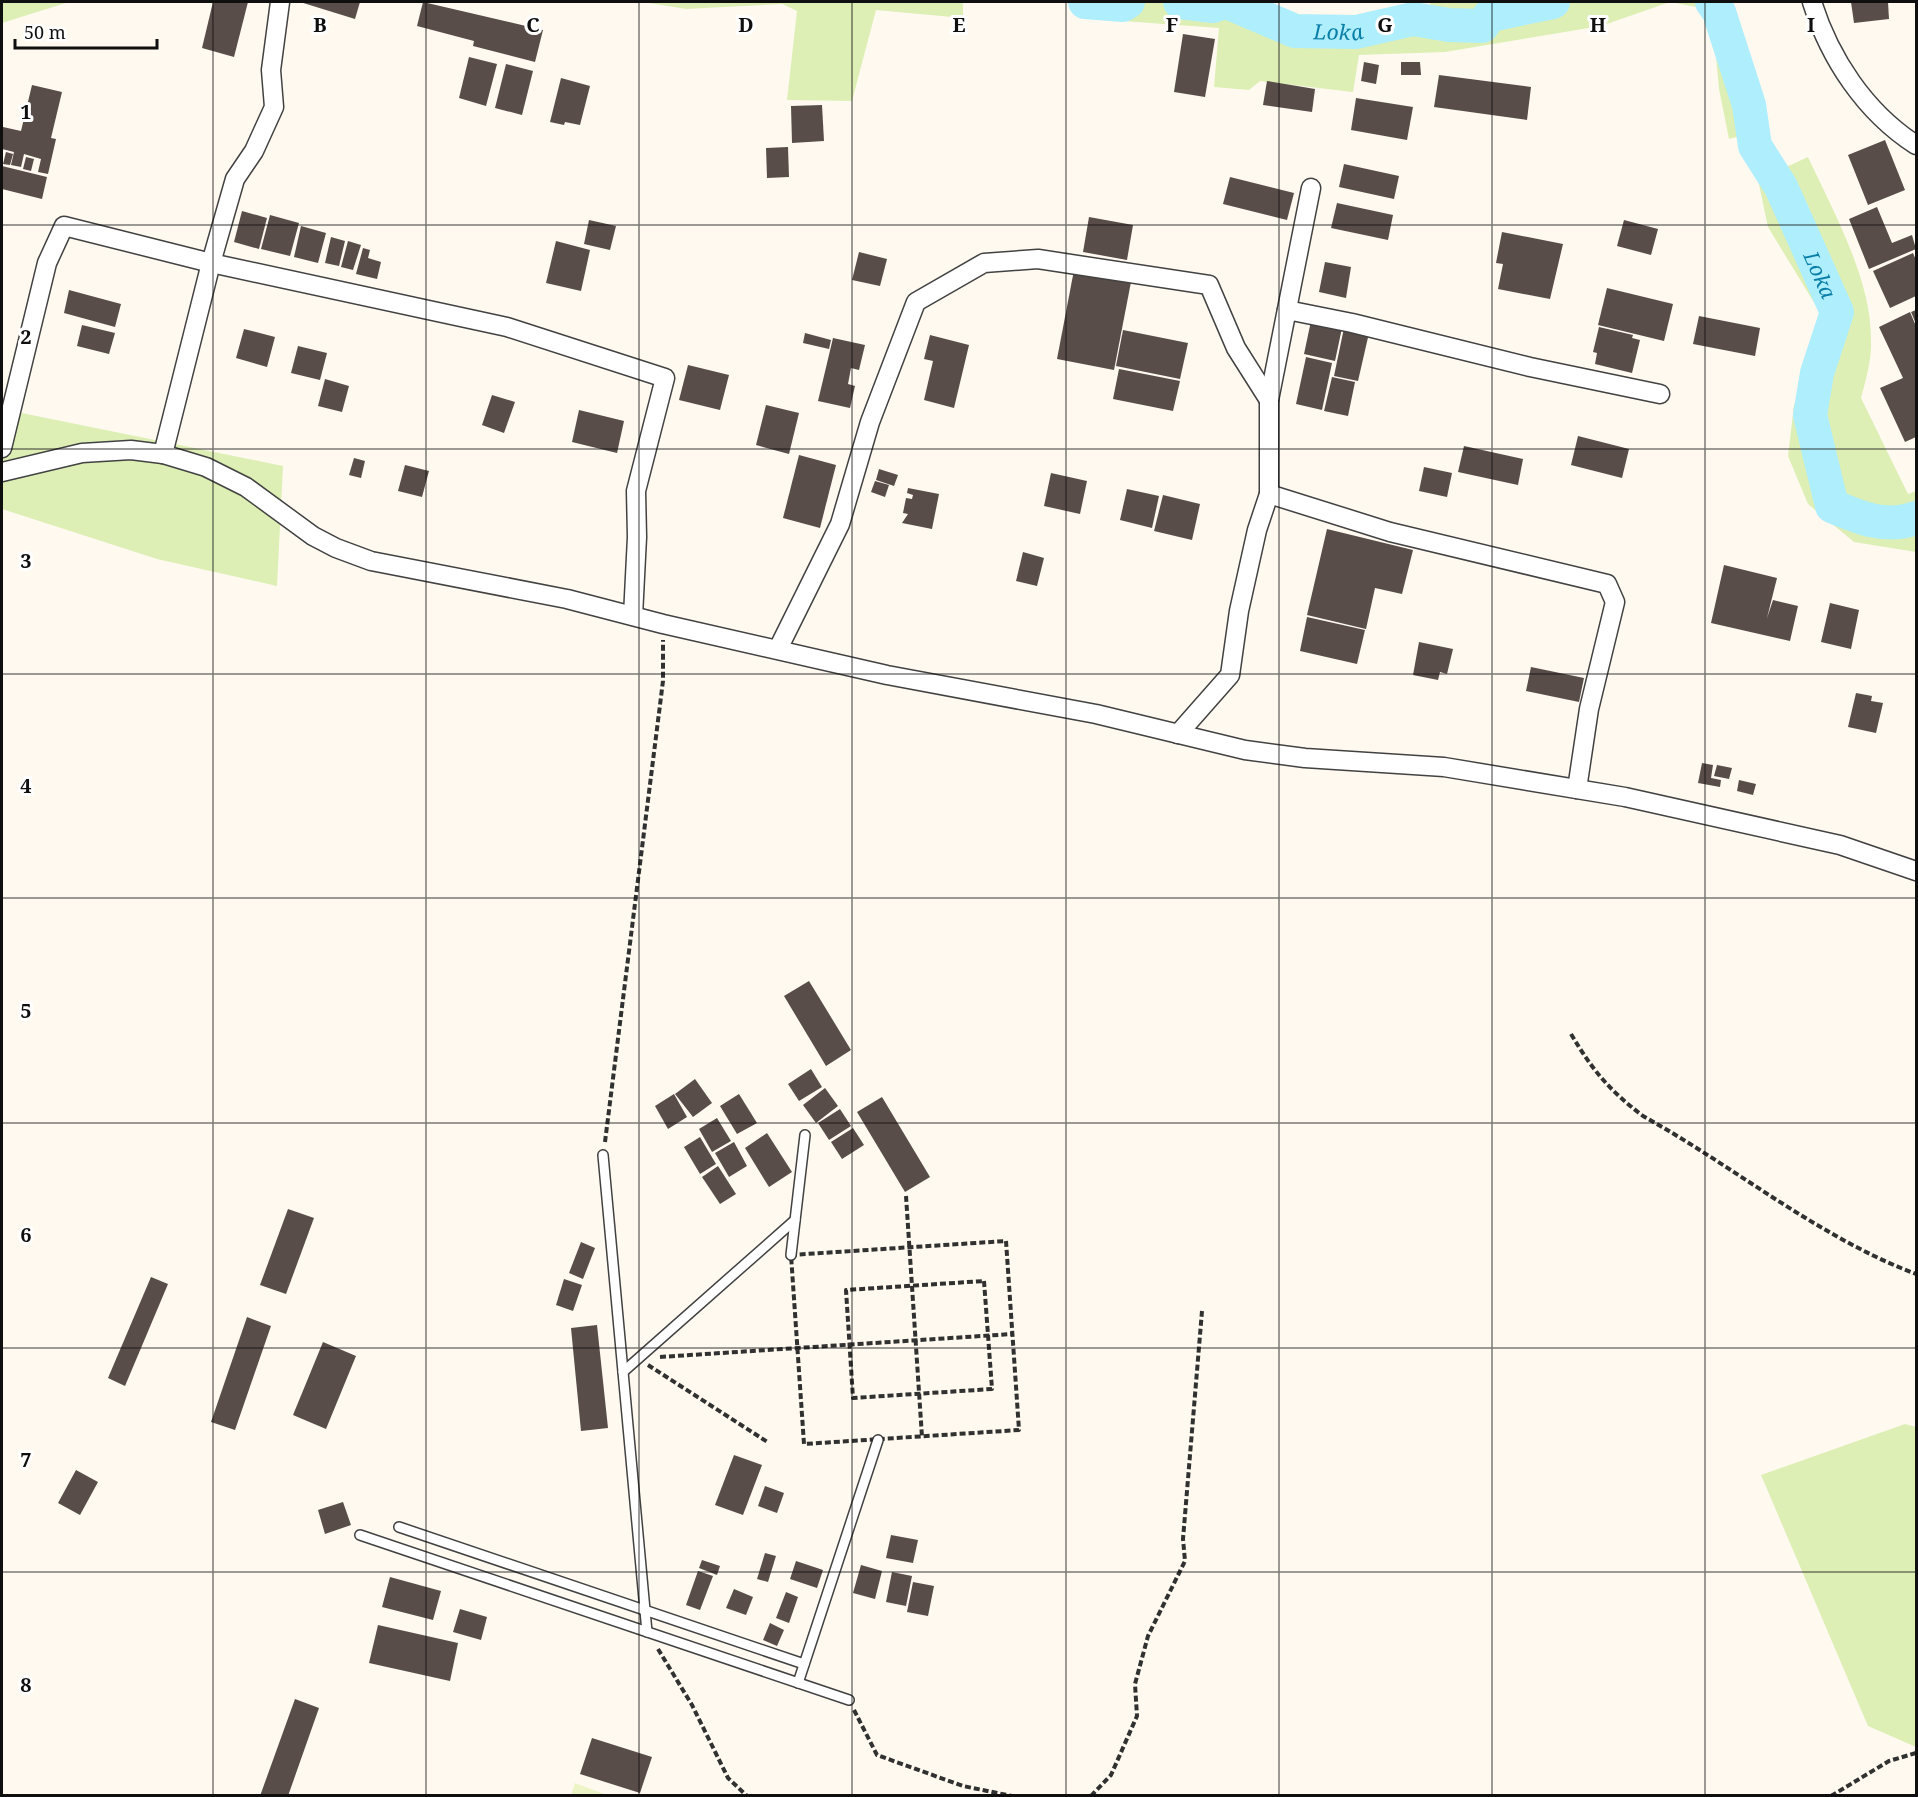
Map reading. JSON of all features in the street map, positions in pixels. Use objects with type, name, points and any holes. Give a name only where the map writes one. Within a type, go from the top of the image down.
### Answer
[{"type":"street","points":[[164,454],[211,263],[235,179],[254,151],[274,107],[271,70],[280,2]]},
{"type":"street","points":[[1812,2],[1822,34],[1863,100],[1893,130],[1917,145]]},
{"type":"street","points":[[1178,734],[1230,675],[1239,611],[1257,530],[1269,494],[1269,400],[1311,188]]},
{"type":"street","points":[[2,448],[47,263],[64,226],[211,263],[507,327],[665,378],[636,491],[638,537],[633,616]]},
{"type":"street","points":[[778,649],[840,524],[870,422],[916,302],[984,263],[1038,259],[1209,285],[1236,348],[1269,400]]},
{"type":"street","points":[[1287,310],[1352,323],[1530,367],[1660,394]]},
{"type":"street","points":[[2,472],[82,453],[131,450],[164,454],[206,467],[246,487],[313,536],[336,548],[371,561],[567,598],[663,624],[887,675],[1096,714],[1245,750],[1305,758],[1444,767],[1625,796],[1840,845],[1917,871]]},
{"type":"street","points":[[1269,494],[1390,532],[1607,584],[1615,602],[1590,709],[1577,789]]},
{"type":"lane","points":[[791,1255],[805,1135]]},
{"type":"lane","points":[[603,1155],[648,1632]]},
{"type":"lane","points":[[623,1372],[795,1220]]},
{"type":"lane","points":[[798,1683],[878,1440]]},
{"type":"lane","points":[[399,1527],[804,1664]]},
{"type":"lane","points":[[360,1535],[849,1700]]},
{"type":"path","points":[[603,1155],[663,681],[663,624]]},
{"type":"path","points":[[1571,1034],[1593,1071],[1617,1096],[1643,1116],[1816,1223],[1887,1263],[1917,1274]]},
{"type":"path","points":[[906,1196],[922,1437]]},
{"type":"path","points":[[1006,1241],[1019,1430],[804,1444],[791,1255],[909,1247],[1006,1241]]},
{"type":"path","points":[[984,1281],[988,1335],[992,1389],[853,1398],[846,1290],[984,1281]]},
{"type":"path","points":[[1091,1796],[1111,1775],[1137,1716],[1135,1684],[1148,1636],[1185,1561],[1183,1539],[1202,1311]]},
{"type":"path","points":[[638,1358],[1012,1334]]},
{"type":"path","points":[[638,1358],[769,1443]]},
{"type":"path","points":[[648,1632],[692,1705],[728,1778],[747,1796]]},
{"type":"path","points":[[849,1700],[877,1755],[963,1786],[1012,1796]]},
{"type":"path","points":[[1831,1796],[1889,1761],[1917,1754]]},
{"type":"green space","points":[[2,2],[69,2],[2,23]]},
{"type":"green space","points":[[643,2],[963,2],[963,18],[876,10],[852,101],[787,100],[797,11],[782,4],[686,9]]},
{"type":"green space","points":[[1124,2],[1229,2],[1247,12],[1285,13],[1350,27],[1431,10],[1430,2],[1670,2],[1601,26],[1445,52],[1359,55],[1353,92],[1260,81],[1249,90],[1214,87],[1219,28],[1123,21]]},
{"type":"green space","points":[[1670,2],[1720,2],[1750,79],[1764,129],[1729,139],[1719,89],[1713,23],[1701,8]]},
{"type":"green space","points":[[1808,157],[1849,245],[1865,292],[1871,346],[1861,398],[1908,494],[1916,491],[1916,552],[1854,542],[1808,504],[1788,456],[1794,405],[1818,351],[1821,314],[1768,227],[1758,180]]},
{"type":"green space","points":[[2,409],[283,466],[277,586],[157,559],[2,509]]},
{"type":"green space","points":[[1905,1424],[1916,1427],[1916,1747],[1868,1726],[1761,1475]]},
{"type":"green space","points":[[575,1783],[607,1795],[571,1795]]},
{"type":"building","points":[[213,2],[248,2],[234,57],[202,48]]},
{"type":"building","points":[[300,2],[360,2],[355,19]]},
{"type":"building","points":[[423,2],[543,30],[535,62],[473,46],[474,41],[417,26]]},
{"type":"building","points":[[1851,2],[1888,2],[1889,19],[1854,23]]},
{"type":"building","points":[[1183,34],[1215,39],[1205,97],[1174,92]]},
{"type":"building","points":[[469,57],[497,64],[486,106],[459,98]]},
{"type":"building","points":[[1364,62],[1379,65],[1376,84],[1361,81]]},
{"type":"building","points":[[1401,62],[1420,62],[1421,75],[1401,75]]},
{"type":"building","points":[[506,64],[533,71],[522,115],[495,108]]},
{"type":"building","points":[[1439,75],[1531,87],[1527,120],[1434,107]]},
{"type":"building","points":[[561,78],[590,86],[580,125],[550,122]]},
{"type":"building","points":[[1267,81],[1315,89],[1312,112],[1263,105]]},
{"type":"building","points":[[32,85],[62,92],[51,138],[56,139],[48,174],[38,172],[41,159],[24,154],[21,167],[11,165],[14,152],[2,149],[3,127],[21,131]]},
{"type":"building","points":[[1356,98],[1413,107],[1407,140],[1351,130]]},
{"type":"building","points":[[822,105],[824,141],[792,143],[791,106]]},
{"type":"building","points":[[1885,140],[1905,190],[1868,205],[1848,155]]},
{"type":"building","points":[[788,147],[789,177],[767,178],[766,148]]},
{"type":"building","points":[[6,152],[13,154],[10,165],[3,164]]},
{"type":"building","points":[[26,157],[34,159],[31,171],[23,169]]},
{"type":"building","points":[[1344,164],[1399,176],[1394,199],[1339,187]]},
{"type":"building","points":[[2,166],[47,177],[42,199],[2,189]]},
{"type":"building","points":[[1230,177],[1294,193],[1287,220],[1223,204]]},
{"type":"building","points":[[1337,203],[1393,215],[1388,240],[1331,228]]},
{"type":"building","points":[[1877,207],[1892,243],[1912,235],[1916,249],[1869,269],[1849,219]]},
{"type":"building","points":[[242,211],[267,218],[259,249],[234,242]]},
{"type":"building","points":[[270,215],[299,223],[290,256],[261,249]]},
{"type":"building","points":[[1089,217],[1133,225],[1127,260],[1083,252]]},
{"type":"building","points":[[589,220],[616,226],[610,250],[584,244]]},
{"type":"building","points":[[1624,220],[1658,229],[1651,255],[1617,246]]},
{"type":"building","points":[[301,226],[326,233],[318,263],[294,257]]},
{"type":"building","points":[[1502,232],[1563,244],[1550,299],[1498,289],[1503,264],[1496,263]]},
{"type":"building","points":[[331,237],[345,241],[339,266],[325,263]]},
{"type":"building","points":[[348,241],[361,245],[353,270],[341,267]]},
{"type":"building","points":[[556,241],[590,250],[581,291],[546,283]]},
{"type":"building","points":[[363,248],[370,250],[368,258],[381,262],[377,279],[356,274]]},
{"type":"building","points":[[859,252],[887,259],[880,286],[852,280]]},
{"type":"building","points":[[1913,253],[1916,260],[1916,296],[1890,308],[1873,271]]},
{"type":"building","points":[[1325,262],[1351,267],[1346,298],[1319,292]]},
{"type":"building","points":[[1074,270],[1131,282],[1114,370],[1057,359]]},
{"type":"building","points":[[1607,288],[1673,304],[1664,341],[1598,325]]},
{"type":"building","points":[[69,290],[121,304],[115,327],[64,313]]},
{"type":"building","points":[[1916,310],[1916,324],[1911,312]]},
{"type":"building","points":[[1910,312],[1916,326],[1916,437],[1905,442],[1880,388],[1903,378],[1879,327]]},
{"type":"building","points":[[1699,316],[1760,328],[1755,356],[1693,344]]},
{"type":"building","points":[[1311,321],[1342,328],[1335,361],[1304,354]]},
{"type":"building","points":[[82,325],[115,333],[109,354],[77,346]]},
{"type":"building","points":[[1599,327],[1633,335],[1632,338],[1640,340],[1632,373],[1595,364],[1597,353],[1593,352]]},
{"type":"building","points":[[1344,328],[1369,333],[1358,381],[1334,376]]},
{"type":"building","points":[[244,329],[275,337],[267,367],[236,358]]},
{"type":"building","points":[[1123,330],[1188,343],[1180,379],[1116,366]]},
{"type":"building","points":[[805,333],[831,340],[829,349],[803,343]]},
{"type":"building","points":[[930,335],[969,345],[954,408],[924,400],[933,361],[924,359]]},
{"type":"building","points":[[833,338],[865,345],[859,370],[851,368],[848,384],[855,386],[850,408],[818,401]]},
{"type":"building","points":[[298,346],[327,353],[320,380],[291,373]]},
{"type":"building","points":[[1306,357],[1332,363],[1322,410],[1296,404]]},
{"type":"building","points":[[688,365],[729,375],[720,410],[679,400]]},
{"type":"building","points":[[1119,369],[1180,381],[1173,411],[1113,399]]},
{"type":"building","points":[[1332,377],[1355,382],[1348,416],[1324,411]]},
{"type":"building","points":[[325,379],[349,386],[342,412],[318,406]]},
{"type":"building","points":[[492,395],[515,402],[504,433],[482,425]]},
{"type":"building","points":[[766,405],[799,413],[789,454],[756,445]]},
{"type":"building","points":[[579,410],[624,421],[617,453],[572,442]]},
{"type":"building","points":[[1578,436],[1629,449],[1622,478],[1571,465]]},
{"type":"building","points":[[1464,446],[1523,459],[1518,485],[1458,472]]},
{"type":"building","points":[[799,455],[836,465],[820,528],[783,518]]},
{"type":"building","points":[[354,458],[365,461],[361,478],[349,475]]},
{"type":"building","points":[[405,465],[429,471],[422,497],[398,491]]},
{"type":"building","points":[[1424,467],[1452,473],[1447,497],[1419,491]]},
{"type":"building","points":[[879,469],[898,475],[894,486],[876,480]]},
{"type":"building","points":[[1051,473],[1087,481],[1080,514],[1044,506]]},
{"type":"building","points":[[875,481],[889,485],[885,497],[871,492]]},
{"type":"building","points":[[908,488],[939,494],[932,529],[902,523],[908,514],[903,513],[906,498],[912,499],[913,495],[907,493]]},
{"type":"building","points":[[1127,489],[1159,496],[1152,528],[1120,520]]},
{"type":"building","points":[[1163,495],[1200,504],[1192,540],[1154,531]]},
{"type":"building","points":[[1327,529],[1413,550],[1402,594],[1375,588],[1366,629],[1307,615]]},
{"type":"building","points":[[1023,552],[1044,558],[1037,586],[1016,581]]},
{"type":"building","points":[[1724,565],[1777,578],[1767,618],[1773,600],[1798,606],[1790,641],[1711,623]]},
{"type":"building","points":[[1830,603],[1859,610],[1851,649],[1821,642]]},
{"type":"building","points":[[1307,617],[1365,630],[1357,664],[1300,651]]},
{"type":"building","points":[[1419,642],[1453,649],[1447,674],[1440,672],[1438,680],[1413,675]]},
{"type":"building","points":[[1531,667],[1584,678],[1579,702],[1526,691]]},
{"type":"building","points":[[1856,693],[1872,696],[1871,701],[1883,703],[1876,733],[1848,727]]},
{"type":"building","points":[[1702,763],[1713,765],[1711,778],[1721,780],[1720,787],[1698,783]]},
{"type":"building","points":[[1717,765],[1732,768],[1729,779],[1714,776]]},
{"type":"building","points":[[1739,780],[1756,784],[1753,795],[1737,791]]},
{"type":"building","points":[[809,981],[851,1050],[826,1066],[784,996]]},
{"type":"building","points":[[811,1069],[822,1087],[799,1101],[788,1084]]},
{"type":"building","points":[[695,1079],[712,1103],[693,1117],[675,1094]]},
{"type":"building","points":[[825,1088],[838,1106],[816,1123],[803,1105]]},
{"type":"building","points":[[674,1094],[687,1117],[668,1129],[655,1106]]},
{"type":"building","points":[[739,1094],[757,1123],[737,1134],[720,1106]]},
{"type":"building","points":[[882,1097],[930,1177],[905,1192],[857,1112]]},
{"type":"building","points":[[840,1109],[851,1126],[829,1140],[818,1123]]},
{"type":"building","points":[[717,1118],[731,1141],[712,1152],[699,1129]]},
{"type":"building","points":[[853,1128],[864,1145],[842,1159],[831,1142]]},
{"type":"building","points":[[767,1133],[792,1172],[769,1187],[745,1148]]},
{"type":"building","points":[[700,1137],[716,1164],[700,1174],[684,1147]]},
{"type":"building","points":[[734,1142],[747,1166],[729,1177],[715,1153]]},
{"type":"building","points":[[718,1166],[736,1194],[720,1204],[702,1177]]},
{"type":"building","points":[[288,1209],[314,1218],[286,1294],[260,1285]]},
{"type":"building","points":[[581,1242],[595,1248],[583,1279],[569,1273]]},
{"type":"building","points":[[151,1277],[168,1284],[125,1386],[108,1378]]},
{"type":"building","points":[[564,1279],[582,1285],[573,1311],[556,1305]]},
{"type":"building","points":[[247,1317],[271,1326],[235,1430],[211,1422]]},
{"type":"building","points":[[597,1325],[608,1428],[581,1431],[571,1328]]},
{"type":"building","points":[[323,1342],[356,1356],[326,1429],[293,1415]]},
{"type":"building","points":[[734,1455],[762,1465],[743,1515],[715,1505]]},
{"type":"building","points":[[76,1470],[98,1482],[80,1515],[58,1503]]},
{"type":"building","points":[[765,1486],[784,1493],[777,1513],[758,1506]]},
{"type":"building","points":[[343,1502],[351,1525],[325,1534],[318,1510]]},
{"type":"building","points":[[891,1535],[918,1540],[913,1563],[886,1558]]},
{"type":"building","points":[[765,1553],[776,1556],[768,1582],[757,1579]]},
{"type":"building","points":[[702,1560],[720,1566],[717,1575],[699,1568]]},
{"type":"building","points":[[796,1561],[823,1570],[817,1588],[790,1579]]},
{"type":"building","points":[[861,1565],[882,1571],[875,1599],[853,1593]]},
{"type":"building","points":[[698,1571],[713,1576],[700,1610],[686,1605]]},
{"type":"building","points":[[892,1572],[912,1576],[906,1606],[886,1602]]},
{"type":"building","points":[[390,1577],[441,1591],[433,1620],[382,1607]]},
{"type":"building","points":[[913,1582],[934,1586],[928,1616],[907,1612]]},
{"type":"building","points":[[734,1589],[753,1597],[746,1615],[726,1608]]},
{"type":"building","points":[[786,1592],[798,1597],[789,1623],[776,1618]]},
{"type":"building","points":[[460,1609],[487,1617],[481,1640],[453,1632]]},
{"type":"building","points":[[770,1623],[784,1630],[777,1646],[763,1640]]},
{"type":"building","points":[[378,1625],[458,1643],[450,1681],[369,1663]]},
{"type":"building","points":[[295,1699],[319,1708],[288,1796],[260,1796]]},
{"type":"building","points":[[592,1738],[652,1757],[640,1793],[580,1774]]},
{"type":"waterway","name":"Loka","points":[[1085,2],[1123,5],[1128,2]]},
{"type":"waterway","name":"Loka","points":[[1180,2],[1213,6],[1224,2]]},
{"type":"waterway","name":"Loka","points":[[1227,2],[1295,31],[1356,32],[1413,19],[1449,25],[1482,26],[1490,15],[1553,2]]},
{"type":"waterway","name":"Loka","points":[[1712,2],[1719,12],[1749,105],[1755,146],[1781,187],[1837,312],[1817,373],[1810,415],[1832,506],[1873,521],[1894,522],[1916,518]]}]
